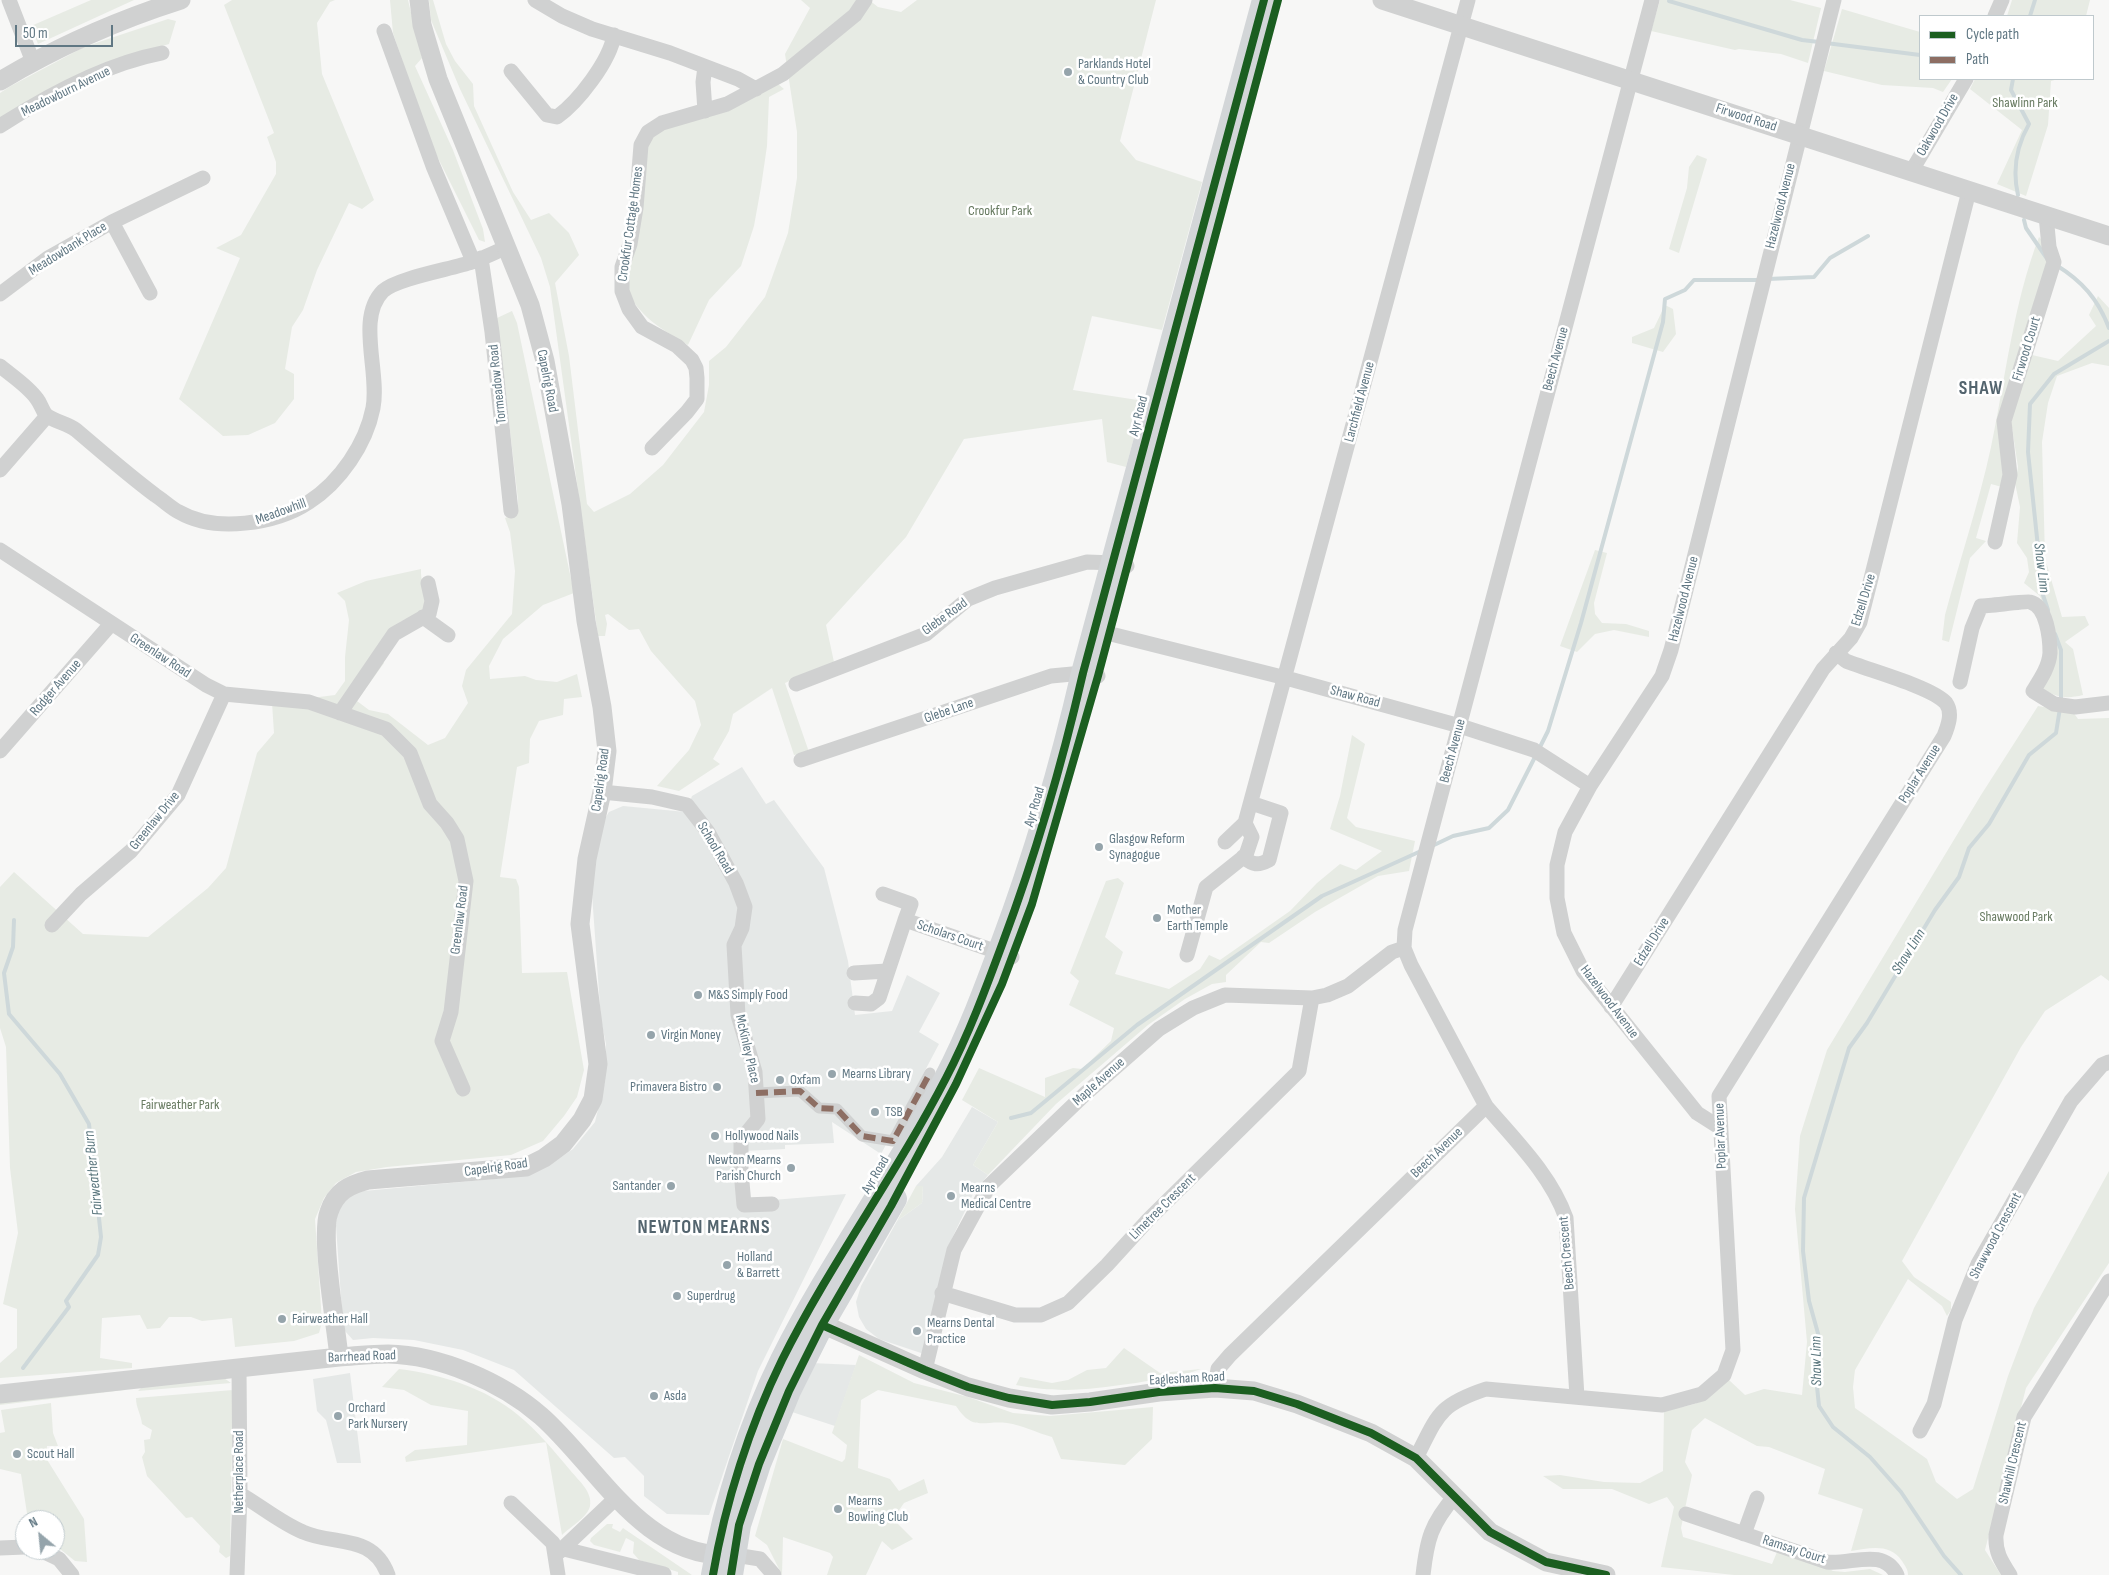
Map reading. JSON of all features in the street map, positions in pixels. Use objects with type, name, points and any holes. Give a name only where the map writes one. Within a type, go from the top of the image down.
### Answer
[{"type":"main road","name":"Ayr Road","points":[[1121,564],[1264,0]]},
{"type":"main road","name":"Ayr Road","points":[[724,1565],[759,1464],[789,1391],[813,1320],[891,1206],[979,1039],[1006,955],[1065,749],[1091,674],[1278,0]]},
{"type":"street","points":[[9,0],[33,62]]},
{"type":"street","points":[[0,81],[33,62],[133,15],[181,0]]},
{"type":"street","name":"Capelrig Road","points":[[339,1357],[326,1234],[328,1212],[339,1193],[350,1184],[368,1180],[526,1167],[544,1158],[563,1144],[582,1120],[593,1099],[598,1064],[580,924],[587,859],[602,792],[607,751],[602,707],[586,621],[571,504],[545,361],[530,306],[438,79],[422,25],[419,0]]},
{"type":"street","points":[[535,0],[562,16],[592,29],[705,67],[751,85],[756,89]]},
{"type":"street","name":"Crookfur Cottage Homes","points":[[652,448],[697,399],[697,378],[696,368],[692,360],[677,346],[642,327],[629,309],[622,291],[622,267],[630,244],[636,208],[641,145],[648,132],[662,124],[705,111],[756,89],[783,74],[855,15],[865,0]]},
{"type":"street","name":"Firwood Road","points":[[1382,0],[2109,236]]},
{"type":"street","name":"Larchfield Avenue","points":[[1245,823],[1286,678],[1468,0]]},
{"type":"street","name":"Beech Avenue","points":[[1404,948],[1404,930],[1460,726],[1652,0]]},
{"type":"street","name":"Hazelwood Avenue","points":[[1719,1127],[1697,1113],[1583,971],[1564,933],[1556,898],[1557,865],[1564,832],[1590,786],[1662,676],[1671,650],[1834,0]]},
{"type":"street","points":[[1995,15],[2002,0]]},
{"type":"street","name":"Tormeadow Road","points":[[384,31],[434,166],[477,260],[492,332],[511,511]]},
{"type":"street","points":[[510,72],[547,115],[557,117],[568,109],[604,61],[612,47],[614,35]]},
{"type":"street","name":"Meadowburn Avenue","points":[[0,126],[85,79],[140,58],[162,53]]},
{"type":"street","points":[[705,67],[703,82],[705,111]]},
{"type":"street","name":"Oakwood Drive","points":[[1911,172],[1965,80]]},
{"type":"street","name":"Meadowbank Place","points":[[0,294],[48,258],[112,222],[203,178]]},
{"type":"street","name":"Edzell Drive","points":[[1611,1007],[1823,669],[1851,638],[1860,622],[1969,191]]},
{"type":"street","name":"Firwood Court","points":[[1995,542],[2010,475],[2004,421],[2054,262],[2049,247],[2046,215]]},
{"type":"street","name":"Meadowbank Place","points":[[112,222],[150,293]]},
{"type":"street","name":"Meadowhill","points":[[48,416],[73,428],[128,474],[180,513],[203,520],[227,524],[258,522],[302,507],[324,493],[342,472],[368,426],[373,407],[375,377],[370,317],[374,304],[384,290],[397,284],[477,260],[507,247]]},
{"type":"street","points":[[0,366],[33,394],[48,416],[0,470]]},
{"type":"street","name":"Greenlaw Road","points":[[0,550],[111,624],[206,685],[224,694],[309,702],[386,729],[410,753],[430,804],[458,839],[466,881],[452,1004],[442,1041],[462,1089]]},
{"type":"street","name":"Glebe Road","points":[[796,684],[926,634],[968,599],[995,588],[1087,562],[1121,564]]},
{"type":"street","points":[[340,713],[394,634],[429,614],[432,602],[428,583]]},
{"type":"street","points":[[1960,682],[1972,628],[1981,606],[2030,601],[2040,608],[2050,654],[2044,674],[2033,691],[2054,704],[2075,707],[2109,703]]},
{"type":"street","points":[[423,617],[448,635]]},
{"type":"street","name":"Rodger Avenue","points":[[0,751],[111,624]]},
{"type":"street","name":"Shaw Road","points":[[1102,632],[1286,678],[1460,726],[1534,750],[1590,786]]},
{"type":"street","name":"Poplar Avenue","points":[[1416,1458],[1439,1414],[1458,1398],[1486,1389],[1662,1405],[1702,1394],[1724,1375],[1733,1350],[1719,1127],[1719,1096],[1944,736],[1950,720],[1947,704],[1933,693],[1846,662],[1836,654]]},
{"type":"street","name":"Glebe Lane","points":[[801,760],[1051,676],[1091,674]]},
{"type":"street","name":"Greenlaw Drive","points":[[52,925],[81,894],[131,851],[178,795],[224,694]]},
{"type":"street","name":"School Road","points":[[602,792],[652,797],[686,805],[708,832],[736,883],[745,907],[742,928],[734,945]]},
{"type":"street","points":[[1243,857],[1252,864],[1260,865],[1269,860],[1281,813],[1251,804]]},
{"type":"street","points":[[1186,955],[1206,887],[1246,855],[1252,837],[1245,823],[1225,842]]},
{"type":"street","name":"Scholars Court","points":[[883,894],[911,904],[904,920],[1006,955]]},
{"type":"street","points":[[855,1003],[870,1004],[879,998],[904,920]]},
{"type":"street","name":"McKinley Place","points":[[734,945],[738,1015],[755,1072],[758,1119],[741,1140],[744,1205],[772,1204]]},
{"type":"street","points":[[1404,948],[1486,1106]]},
{"type":"street","name":"Maple Avenue","points":[[925,1370],[942,1293],[954,1250],[989,1186],[1085,1094],[1159,1029],[1193,1008],[1225,996],[1312,998],[1327,996],[1348,986],[1392,952],[1404,948]]},
{"type":"street","points":[[854,973],[887,971]]},
{"type":"street","name":"Limetree Crescent","points":[[942,1293],[1015,1315],[1041,1315],[1068,1303],[1108,1265],[1148,1220],[1299,1071],[1312,998]]},
{"type":"street","name":"Shawwood Crescent","points":[[1920,1430],[1934,1404],[1955,1320],[1978,1264],[2071,1101],[2102,1065],[2109,1062]]},
{"type":"street","name":"McKinley Place","points":[[756,1093],[800,1091],[819,1108],[838,1109],[862,1136],[893,1141],[930,1073]]},
{"type":"street","name":"Beech Avenue","points":[[1215,1388],[1218,1369],[1230,1355],[1486,1106]]},
{"type":"street","name":"Beech Crescent","points":[[1486,1106],[1544,1176],[1560,1200],[1566,1218],[1577,1397]]},
{"type":"street","name":"Shawhill Crescent","points":[[2010,1575],[1998,1557],[1996,1535],[2024,1417],[2109,1281]]},
{"type":"street","name":"Eaglesham Road","points":[[813,1320],[968,1387],[1009,1398],[1052,1405],[1090,1402],[1159,1392],[1215,1388],[1254,1390],[1371,1432],[1416,1458],[1490,1532],[1546,1562],[1606,1575]]},
{"type":"street","name":"Barrhead Road","points":[[0,1394],[339,1357],[390,1354],[438,1362],[476,1374],[515,1396],[541,1416],[616,1498],[665,1538],[724,1565]]},
{"type":"street","name":"Netherplace Road","points":[[237,1575],[240,1494],[239,1368]]},
{"type":"street","points":[[240,1494],[304,1533],[364,1546],[380,1561],[388,1575]]},
{"type":"street","points":[[1423,1575],[1427,1543],[1433,1526],[1455,1496]]},
{"type":"street","points":[[558,1575],[560,1552],[616,1498]]},
{"type":"street","name":"Ramsay Court","points":[[1744,1534],[1756,1498]]},
{"type":"street","points":[[511,1503],[545,1533],[560,1552],[664,1574]]},
{"type":"street","name":"Ramsay Court","points":[[1686,1514],[1827,1562],[1840,1564],[1857,1559],[1876,1559],[1889,1564],[1898,1575]]},
{"type":"street","points":[[0,1548],[15,1547]]},
{"type":"street","points":[[724,1565],[760,1559],[774,1575]]},
{"type":"street","points":[[60,1560],[72,1575]]},
{"type":"shaded area","points":[[742,767],[766,804],[774,800],[824,868],[848,961],[855,1015],[892,1011],[907,975],[940,993],[919,1032],[939,1044],[881,1154],[832,1122],[834,1143],[785,1145],[785,1149],[744,1151],[748,1202],[846,1194],[758,1371],[709,1515],[667,1514],[644,1496],[644,1476],[625,1457],[614,1458],[514,1370],[463,1350],[414,1340],[373,1338],[353,1340],[345,1331],[342,1312],[336,1226],[337,1210],[353,1192],[504,1178],[558,1159],[573,1149],[595,1122],[605,1081],[606,1044],[601,1020],[592,894],[599,828],[609,812],[623,806],[686,812],[692,796]]},
{"type":"shaded area","points":[[972,1107],[998,1122],[973,1165],[988,1175],[973,1194],[947,1249],[924,1354],[879,1339],[866,1329],[859,1317],[856,1302],[861,1286],[897,1221],[922,1203],[923,1186],[916,1186],[942,1157]]},
{"type":"shaded area","points":[[811,1363],[856,1365],[835,1426],[792,1412]]},
{"type":"shaded area","name":"Orchard Park Nursery","points":[[350,1373],[361,1463],[337,1463],[326,1420],[317,1411],[313,1379]]},
{"type":"green space","points":[[91,0],[134,0],[38,44],[31,26]]},
{"type":"green space","points":[[232,0],[335,0],[330,2],[317,23],[322,74],[374,200],[362,209],[349,203],[317,270],[303,310],[292,327],[285,369],[294,374],[294,399],[275,423],[248,435],[223,436],[179,399],[240,258],[216,248],[241,235],[276,174],[276,162],[267,137],[274,133],[224,5]]},
{"type":"green space","points":[[390,0],[408,0],[422,58],[415,66],[453,150],[483,229],[485,242],[479,240],[436,154],[393,33]]},
{"type":"green space","name":"Crookfur Park","points":[[429,0],[433,0],[446,44],[455,61],[473,84],[474,106],[513,192],[531,220],[549,213],[569,233],[579,255],[555,283],[569,356],[587,504],[594,512],[630,494],[663,465],[704,412],[709,385],[709,361],[726,347],[765,297],[788,233],[797,178],[797,132],[785,54],[810,8],[801,0],[869,0],[878,7],[901,12],[917,0],[1156,0],[1120,141],[1136,160],[1202,182],[1162,330],[1092,316],[1073,390],[1144,401],[1126,467],[1107,462],[1102,419],[964,439],[906,537],[826,625],[834,662],[785,683],[809,752],[794,755],[772,688],[733,714],[729,731],[713,759],[720,764],[679,791],[657,786],[689,750],[701,725],[695,701],[651,651],[639,629],[629,630],[608,614],[605,615],[607,624],[605,636],[598,636],[550,287],[541,258],[460,89],[431,20]]},
{"type":"green space","points":[[1660,0],[1790,0],[1821,8],[1808,63],[1781,54],[1735,50],[1651,31]]},
{"type":"green space","points":[[2012,0],[2090,0],[2086,15],[2007,15]]},
{"type":"green space","points":[[1842,9],[1919,32],[1919,80],[1951,80],[1943,92],[1933,88],[1882,85],[1824,71]]},
{"type":"green space","points":[[168,19],[176,21],[169,44],[108,62],[0,120],[0,93],[9,87],[84,47]]},
{"type":"green space","name":"Shawlinn Park","points":[[1974,80],[2054,80],[2051,81],[2048,125],[2026,196],[1997,184],[2022,130],[1970,89]]},
{"type":"green space","points":[[778,84],[784,89],[769,97],[767,146],[761,187],[754,226],[741,266],[709,300],[688,345],[645,315],[625,288],[646,143],[659,130]]},
{"type":"green space","points":[[1697,155],[1707,159],[1679,253],[1669,249],[1687,188],[1689,167]]},
{"type":"green space","points":[[2039,237],[2044,242],[2047,266],[2000,421],[2006,469],[2002,487],[1991,484],[1976,538],[1986,541],[1970,558],[1949,642],[1942,640],[1945,615],[1986,468],[2016,315]]},
{"type":"green space","points":[[2098,296],[2109,308],[2109,366],[2092,363],[2057,376],[2048,403],[2042,442],[2045,558],[2062,617],[2085,616],[2089,625],[2065,642],[2073,649],[2083,695],[2067,697],[2057,696],[2042,688],[2053,638],[2040,596],[2024,583],[2029,572],[2027,558],[2017,543],[2020,507],[2015,483],[2018,467],[2011,421],[2032,355],[2058,361],[2096,326],[2089,315]]},
{"type":"green space","points":[[1665,305],[1673,309],[1676,334],[1663,352],[1632,343],[1632,337],[1654,328]]},
{"type":"green space","name":"Fairweather Park","points":[[512,311],[517,323],[574,593],[543,605],[503,639],[489,666],[490,679],[525,676],[536,680],[557,682],[577,674],[582,697],[564,699],[563,715],[539,721],[530,739],[529,763],[517,767],[500,877],[516,879],[519,887],[522,973],[567,972],[584,1070],[577,1097],[543,1141],[511,1155],[387,1167],[356,1172],[336,1183],[324,1198],[315,1219],[322,1322],[319,1333],[294,1341],[235,1347],[232,1318],[202,1321],[191,1317],[169,1317],[160,1328],[147,1329],[140,1315],[102,1318],[100,1358],[132,1363],[132,1368],[0,1378],[0,1363],[17,1348],[17,1309],[3,1304],[18,1233],[10,1168],[6,1047],[0,1028],[0,887],[14,872],[83,934],[148,937],[208,888],[226,868],[257,753],[274,733],[272,703],[335,695],[345,681],[345,657],[349,620],[345,601],[337,593],[366,581],[421,569],[421,577],[427,599],[423,610],[417,617],[402,621],[391,630],[376,656],[384,663],[357,701],[369,710],[388,714],[428,745],[445,738],[468,703],[462,686],[466,670],[512,614],[515,571],[510,532],[505,518],[518,512],[518,500],[497,318]]},
{"type":"green space","points":[[1595,550],[1607,553],[1594,603],[1595,614],[1602,623],[1626,624],[1649,631],[1649,637],[1614,630],[1595,634],[1577,652],[1560,646]]},
{"type":"green space","name":"Shawwood Park","points":[[2038,706],[2073,712],[2078,719],[2109,718],[2109,981],[2101,975],[2045,1011],[2021,1047],[1902,1261],[1914,1277],[1951,1302],[1951,1310],[1947,1316],[1942,1306],[1908,1279],[1855,1370],[1853,1387],[1855,1408],[1927,1459],[1936,1482],[1957,1499],[1973,1489],[2008,1376],[2034,1308],[2109,1171],[2109,1263],[2026,1388],[1985,1550],[2001,1575],[1908,1575],[1902,1561],[1892,1551],[1879,1548],[1851,1551],[1863,1509],[1818,1494],[1825,1469],[1769,1447],[1757,1446],[1705,1418],[1692,1430],[1685,1462],[1692,1475],[1681,1528],[1683,1537],[1772,1564],[1777,1552],[1824,1566],[1833,1571],[1845,1572],[1870,1569],[1883,1575],[1734,1575],[1661,1567],[1674,1507],[1667,1497],[1649,1504],[1612,1489],[1563,1489],[1543,1476],[1560,1475],[1604,1482],[1640,1483],[1663,1471],[1664,1410],[1700,1402],[1729,1380],[1745,1395],[1764,1389],[1802,1395],[1807,1342],[1795,1209],[1800,1136],[1827,1050],[1981,795]]},
{"type":"green space","points":[[1352,735],[1365,744],[1347,818],[1356,827],[1415,841],[1409,871],[1378,876],[1315,912],[1269,943],[1261,942],[1226,975],[1226,982],[1212,984],[1185,999],[1148,1025],[1056,1104],[988,1175],[973,1165],[998,1122],[962,1100],[979,1068],[1045,1097],[1045,1078],[1073,1068],[1082,1069],[1111,1041],[1114,1028],[1069,1005],[1079,981],[1070,973],[1106,881],[1118,878],[1124,883],[1105,937],[1123,952],[1115,974],[1169,989],[1200,969],[1209,955],[1220,960],[1290,911],[1317,883],[1340,864],[1356,870],[1382,851],[1330,829],[1340,796]]},
{"type":"green space","points":[[916,1186],[923,1186],[922,1203],[897,1221]]},
{"type":"green space","points":[[1124,1348],[1160,1373],[1201,1369],[1169,1378],[1091,1389],[1062,1390],[1016,1385],[1020,1377],[1052,1383],[1068,1380],[1087,1370],[1106,1368]]},
{"type":"green space","points":[[859,1355],[914,1383],[968,1397],[1013,1413],[1050,1416],[1153,1407],[1152,1439],[1125,1465],[1061,1459],[1052,1437],[1013,1424],[973,1422],[962,1414],[956,1406],[878,1390],[861,1400],[858,1468],[890,1479],[899,1491],[924,1479],[928,1493],[904,1503],[893,1519],[913,1539],[892,1550],[882,1541],[866,1575],[827,1575],[833,1557],[830,1553],[783,1537],[782,1575],[767,1545],[755,1536],[783,1439],[842,1462],[845,1459],[847,1445],[832,1433]]},
{"type":"green space","points":[[399,1369],[415,1371],[462,1384],[492,1397],[518,1415],[546,1441],[584,1486],[590,1501],[589,1510],[586,1514],[562,1535],[546,1442],[406,1462],[405,1457],[415,1450],[467,1445],[468,1411],[431,1405],[404,1390],[382,1387]]},
{"type":"green space","points":[[224,1378],[231,1383],[138,1391],[143,1386]]},
{"type":"green space","points":[[125,1388],[125,1390],[0,1405],[0,1402]]},
{"type":"green space","points":[[233,1390],[230,1556],[226,1558],[219,1552],[220,1546],[192,1517],[186,1518],[147,1476],[142,1457],[145,1452],[144,1440],[150,1439],[152,1430],[142,1424],[136,1398]]},
{"type":"green space","points":[[51,1403],[53,1433],[58,1446],[47,1446],[46,1458],[84,1519],[87,1562],[75,1561],[65,1553],[65,1510],[26,1510],[21,1474],[0,1469],[0,1433],[5,1432],[1,1410]]},
{"type":"green space","points":[[607,1524],[613,1524],[612,1528],[620,1532],[623,1528],[692,1575],[678,1575],[678,1572],[639,1560],[633,1553],[634,1542],[626,1538],[620,1552],[594,1545],[590,1541],[591,1538]]},
{"type":"waterway","name":"Shaw Linn","points":[[2030,15],[2035,0]]},
{"type":"waterway","points":[[1669,1],[1802,40],[1819,42]]},
{"type":"waterway","points":[[1826,43],[1919,55]]},
{"type":"waterway","name":"Shaw Linn","points":[[2013,80],[2011,90],[2029,124],[2016,158],[2015,176],[2018,195]]},
{"type":"waterway","name":"Shaw Linn","points":[[2024,220],[2026,228],[2048,260]]},
{"type":"waterway","points":[[1768,279],[1814,277],[1830,258],[1868,236]]},
{"type":"waterway","name":"Shaw Linn","points":[[2056,265],[2074,278],[2088,292],[2100,308],[2109,328]]},
{"type":"waterway","points":[[1539,749],[1548,731],[1581,623],[1663,322],[1665,299],[1685,290],[1694,280],[1759,280]]},
{"type":"waterway","name":"Shaw Linn","points":[[2048,610],[2043,595],[2028,452],[2030,404],[2054,374],[2109,341]]},
{"type":"waterway","name":"Shaw Linn","points":[[2055,634],[2061,650],[2061,701]]},
{"type":"waterway","name":"Shaw Linn","points":[[1961,1575],[1944,1556],[1901,1492],[1870,1457],[1833,1427],[1819,1406],[1816,1377],[1819,1337],[1809,1301],[1803,1251],[1804,1198],[1849,1048],[1867,1023],[1935,910],[1959,877],[1969,848],[1989,824],[2029,755],[2056,733],[2060,708]]},
{"type":"waterway","points":[[1432,846],[1453,836],[1489,828],[1508,810],[1536,755]]},
{"type":"waterway","points":[[1011,1118],[1031,1113],[1137,1025],[1322,896],[1421,851]]},
{"type":"waterway","name":"Fairweather Burn","points":[[14,920],[13,947],[4,973],[9,1014],[60,1074],[89,1124],[101,1237],[98,1255],[66,1301],[69,1307],[23,1368]]},
{"type":"marked path","points":[[756,1093],[800,1091],[819,1108],[837,1109],[862,1136],[893,1141],[930,1073]]},
{"type":"cycle path","points":[[713,1575],[724,1520],[740,1465],[770,1385],[821,1288],[927,1114],[946,1078],[977,1011],[1015,909],[1057,775],[1264,0]]},
{"type":"cycle path","points":[[731,1575],[739,1525],[759,1464],[789,1391],[822,1325],[891,1206],[956,1084],[1002,984],[1032,904],[1098,676],[1278,0]]},
{"type":"cycle path","points":[[822,1325],[968,1387],[1009,1398],[1052,1405],[1090,1402],[1159,1392],[1215,1388],[1254,1391],[1297,1404],[1371,1433],[1416,1458],[1490,1532],[1546,1562],[1606,1575]]},
{"type":"place","name":"Parklands Hotel & Country Club","points":[[1068,72]]},
{"type":"place","name":"Glasgow Reform Synagogue","points":[[1099,847]]},
{"type":"place","name":"Mother Earth Temple","points":[[1157,918]]},
{"type":"place","name":"M&S Simply Food","points":[[698,995]]},
{"type":"place","name":"Virgin Money","points":[[651,1035]]},
{"type":"place","name":"Mearns Library","points":[[832,1074]]},
{"type":"place","name":"Oxfam","points":[[780,1080]]},
{"type":"place","name":"Primavera Bistro","points":[[717,1087]]},
{"type":"place","name":"TSB","points":[[875,1112]]},
{"type":"place","name":"Hollywood Nails","points":[[715,1136]]},
{"type":"place","name":"Newton Mearns Parish Church","points":[[791,1168]]},
{"type":"place","name":"Santander","points":[[671,1186]]},
{"type":"place","name":"Mearns Medical Centre","points":[[951,1196]]},
{"type":"place","name":"Holland & Barrett","points":[[727,1265]]},
{"type":"place","name":"Superdrug","points":[[677,1296]]},
{"type":"place","name":"Fairweather Hall","points":[[282,1319]]},
{"type":"place","name":"Mearns Dental Practice","points":[[917,1331]]},
{"type":"place","name":"Asda","points":[[654,1396]]},
{"type":"place","name":"Orchard Park Nursery","points":[[338,1416]]},
{"type":"place","name":"Scout Hall","points":[[17,1454]]},
{"type":"place","name":"Mearns Bowling Club","points":[[838,1509]]},
{"type":"district","name":"SHAW","points":[[1981,389]]},
{"type":"district","name":"NEWTON MEARNS","points":[[704,1228]]}]
